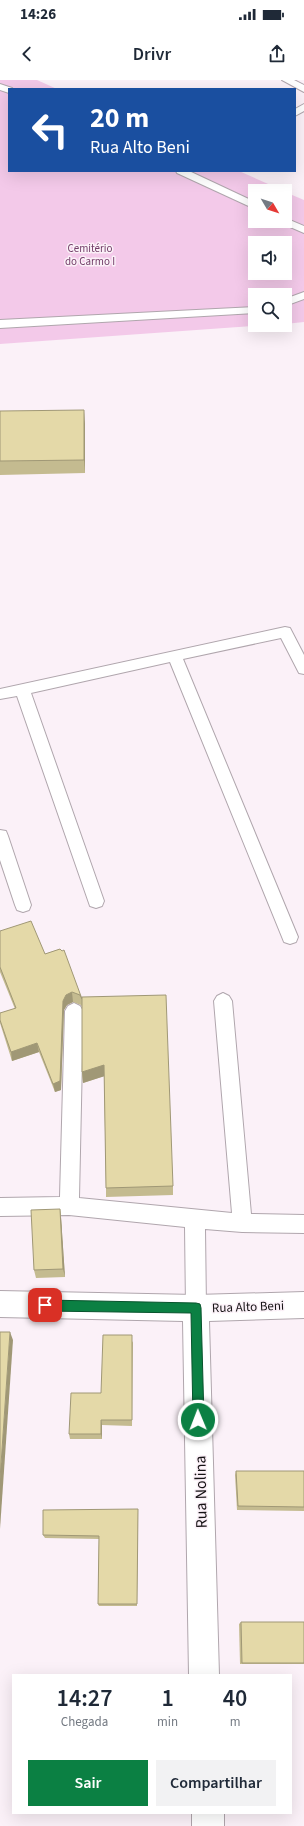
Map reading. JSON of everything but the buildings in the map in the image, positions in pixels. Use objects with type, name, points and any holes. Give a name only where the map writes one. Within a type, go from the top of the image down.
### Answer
[{"type":"street","name":"Rua Alto Beni","points":[[0,1304],[196,1308],[304,1305]]},
{"type":"street","name":"Rua Nolina","points":[[196,1308],[204,1674]]},
{"type":"street","points":[[208,1814],[208,1826]]},
{"type":"lane","points":[[287,80],[304,89]]},
{"type":"lane","points":[[183,172],[248,203]]},
{"type":"lane","points":[[292,224],[304,230]]},
{"type":"lane","points":[[292,300],[304,295]]},
{"type":"lane","points":[[0,324],[248,310]]},
{"type":"lane","points":[[0,694],[285,632],[304,669]]},
{"type":"lane","points":[[175,657],[290,937]]},
{"type":"lane","points":[[22,689],[96,901]]},
{"type":"lane","points":[[0,836],[23,905]]},
{"type":"lane","points":[[223,1001],[242,1223]]},
{"type":"lane","points":[[69,1206],[74,1011]]},
{"type":"lane","points":[[0,1207],[69,1206],[242,1223],[304,1224]]},
{"type":"lane","points":[[195,1219],[196,1308]]},
{"type":"green space","name":"Cemitério do Carmo I","points":[[0,80],[37,80],[55,88],[8,88],[8,172],[241,172],[268,184],[248,184],[248,228],[292,228],[292,195],[304,200],[304,322],[292,323],[292,288],[248,288],[248,326],[0,344]]},
{"type":"route","points":[[45,1305],[196,1308],[198,1420]]}]
